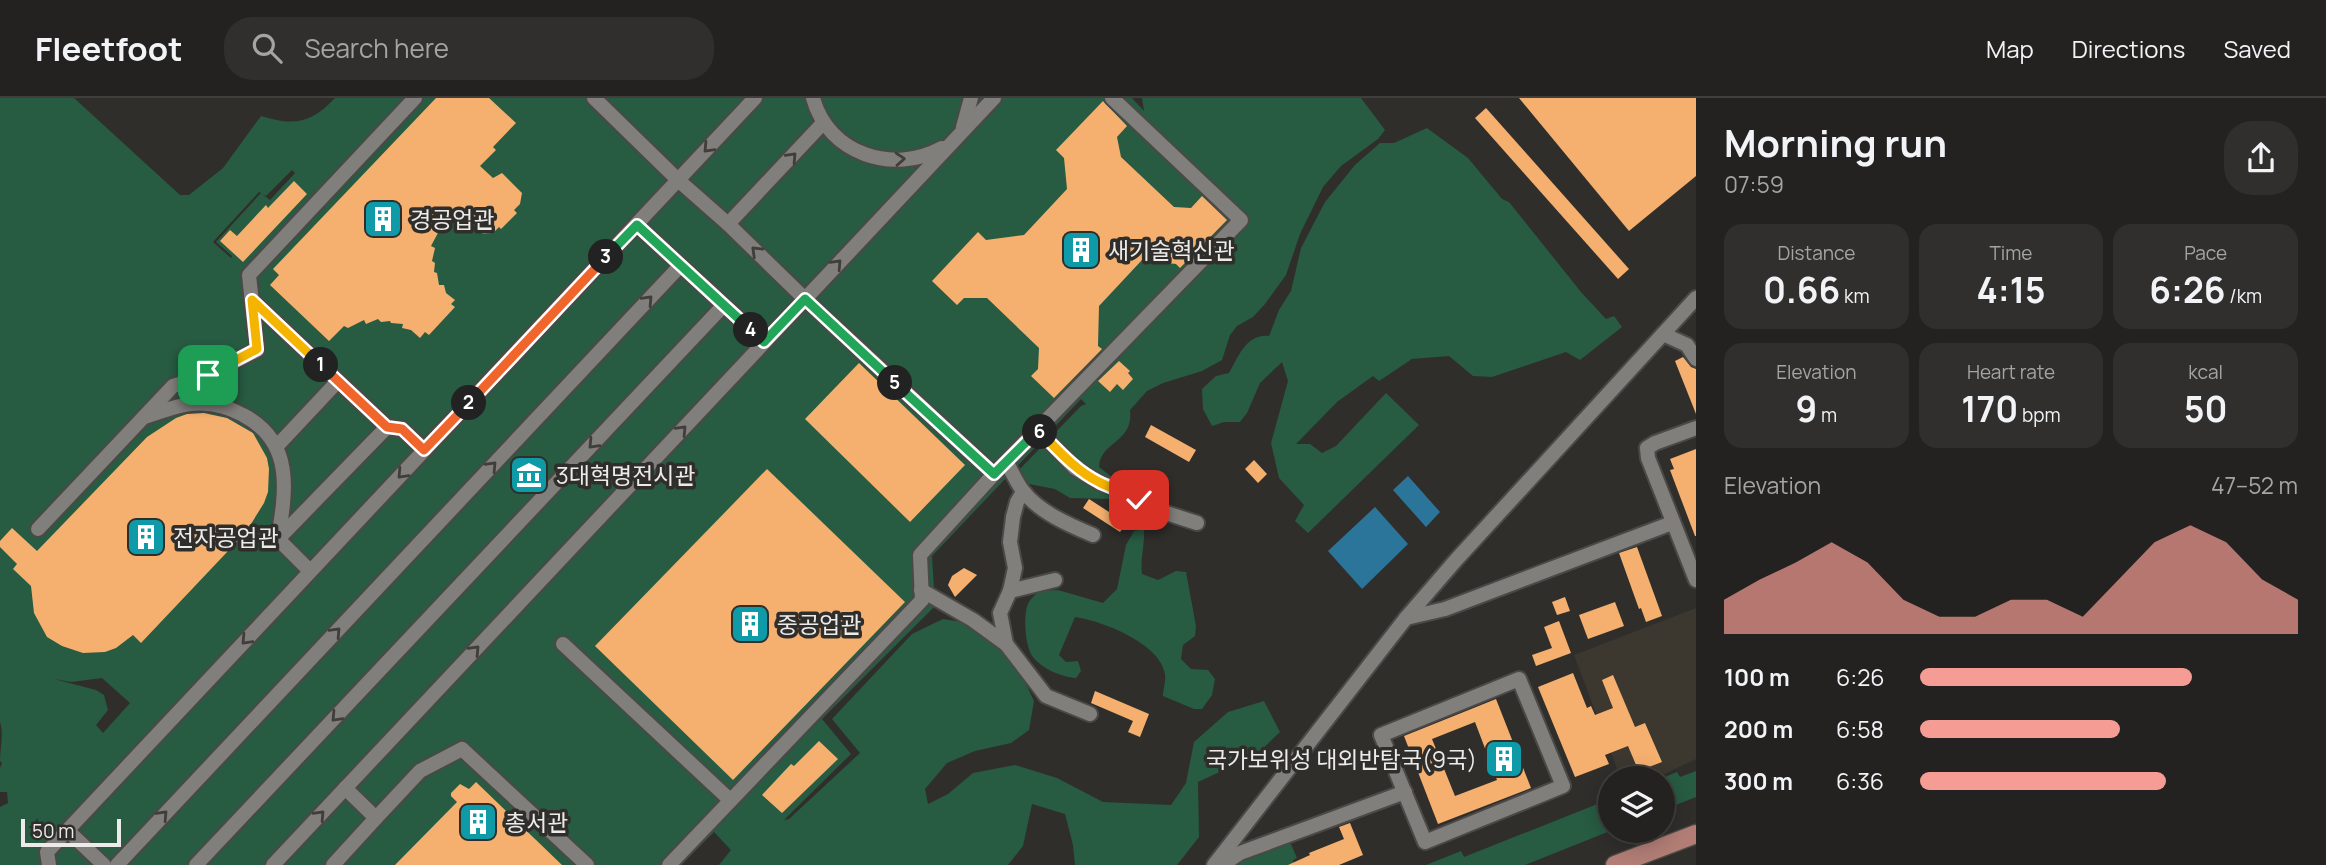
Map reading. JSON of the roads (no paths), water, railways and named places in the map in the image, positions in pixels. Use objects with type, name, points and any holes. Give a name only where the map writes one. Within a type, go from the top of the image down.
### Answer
[{"type":"main road","points":[[1615,865],[1696,834]]},
{"type":"street","points":[[38,529],[173,386],[208,375],[257,349],[249,275],[415,98]]},
{"type":"street","points":[[594,98],[678,180],[729,224],[805,299],[994,474]]},
{"type":"street","points":[[49,865],[47,852],[67,830],[755,98]]},
{"type":"street","points":[[813,98],[823,123],[847,146],[858,153],[882,160],[920,158],[957,138],[969,111],[971,98]]},
{"type":"street","points":[[273,865],[994,98]]},
{"type":"street","points":[[669,865],[922,600],[920,555],[994,474],[1241,220],[1112,98]]},
{"type":"street","points":[[729,224],[823,123]]},
{"type":"street","points":[[637,225],[764,342]]},
{"type":"street","points":[[117,865],[680,266]]},
{"type":"street","points":[[1214,865],[1406,618],[1456,559],[1696,298]]},
{"type":"street","points":[[252,300],[387,427],[402,429],[424,450]]},
{"type":"street","points":[[196,865],[723,306]]},
{"type":"street","points":[[1663,334],[1687,345],[1696,359]]},
{"type":"street","points":[[277,446],[338,381]]},
{"type":"street","points":[[143,418],[191,404],[227,406],[253,420],[277,446],[284,471],[285,498],[278,539]]},
{"type":"street","points":[[278,539],[387,427]]},
{"type":"street","points":[[1696,428],[1647,448],[1648,458],[1672,523],[1696,580]]},
{"type":"street","points":[[1038,430],[1075,468],[1100,483],[1123,490],[1148,507],[1196,523]]},
{"type":"street","points":[[1006,462],[1023,492],[1038,505],[1070,526],[1093,535]]},
{"type":"street","points":[[1006,644],[1000,613],[1010,591],[1015,568],[1010,542],[1013,517],[1023,492]]},
{"type":"street","points":[[1406,618],[1445,609],[1672,523]]},
{"type":"street","points":[[278,539],[310,571]]},
{"type":"street","points":[[1010,591],[1055,580]]},
{"type":"street","points":[[921,590],[973,620],[1006,644],[1046,696],[1090,714]]},
{"type":"street","points":[[563,644],[730,800]]},
{"type":"street","points":[[1519,679],[1563,786],[1425,842],[1405,792],[1381,735],[1519,679]]},
{"type":"street","points":[[333,865],[420,771],[462,749],[587,865]]},
{"type":"street","points":[[345,788],[376,818]]},
{"type":"street","points":[[1222,865],[1240,853],[1405,792]]},
{"type":"street","points":[[67,830],[104,865]]},
{"type":"water","points":[[1408,476],[1440,512],[1426,527],[1393,490]]},
{"type":"water","points":[[1375,507],[1408,544],[1362,589],[1328,551]]},
{"type":"place","name":"경공업관","points":[[383,219]]},
{"type":"place","name":"새기술혁신관","points":[[1081,250]]},
{"type":"place","name":"3대혁명전시관","points":[[529,475]]},
{"type":"place","name":"전자공업관","points":[[146,537]]},
{"type":"place","name":"중공업관","points":[[750,624]]},
{"type":"place","name":"국가보위성 대외반탐국(9국)","points":[[1504,759]]},
{"type":"place","name":"총서관","points":[[478,822]]}]
